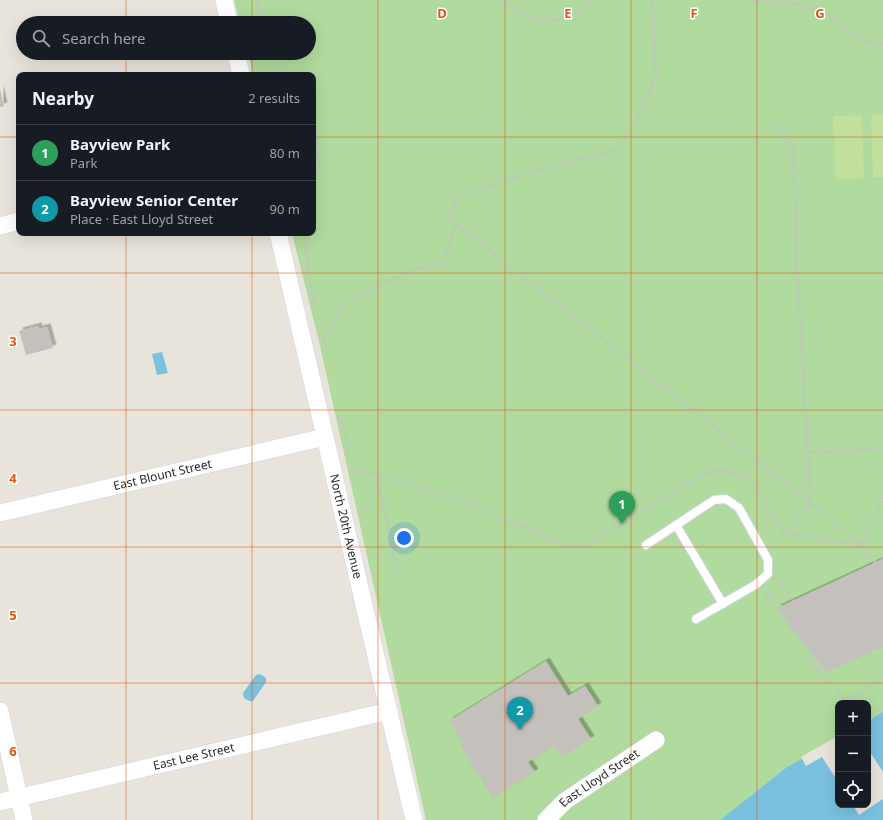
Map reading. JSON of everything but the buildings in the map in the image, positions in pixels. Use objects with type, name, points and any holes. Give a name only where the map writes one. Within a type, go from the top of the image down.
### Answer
[{"type":"street","points":[[224,0],[227,16]]},
{"type":"street","points":[[238,60],[240,72]]},
{"type":"street","points":[[0,226],[16,222]]},
{"type":"street","name":"North 20th Avenue","points":[[279,236],[414,820]]},
{"type":"street","name":"East Blount Street","points":[[0,513],[325,437]]},
{"type":"street","points":[[0,711],[24,820]]},
{"type":"street","name":"East Lee Street","points":[[0,802],[388,711]]},
{"type":"street","name":"East Lloyd Street","points":[[546,820],[565,801],[656,740]]},
{"type":"lane","points":[[646,544],[714,500],[726,499],[739,508],[768,560],[768,574],[755,585],[696,619]]},
{"type":"lane","points":[[676,525],[723,604]]},
{"type":"path","points":[[257,0],[263,16]]},
{"type":"path","points":[[503,0],[535,22],[556,20],[574,14],[593,0]]},
{"type":"path","points":[[652,0],[656,75],[636,123],[614,150],[549,166],[458,196],[451,220],[861,544],[883,497]]},
{"type":"path","points":[[748,0],[801,5],[828,14],[860,40],[883,44]]},
{"type":"path","points":[[278,60],[280,72]]},
{"type":"path","points":[[774,121],[793,147],[797,269],[811,503],[783,533]]},
{"type":"path","points":[[316,138],[318,164],[316,168]]},
{"type":"path","points":[[319,340],[320,346],[338,313],[350,299],[410,271],[442,263],[457,224]]},
{"type":"path","points":[[304,236],[315,312]]},
{"type":"path","points":[[338,414],[344,427],[348,454]]},
{"type":"path","points":[[808,453],[883,448]]},
{"type":"path","points":[[333,472],[350,468],[376,474],[480,508],[573,548],[582,548]]},
{"type":"path","points":[[376,474],[389,528],[395,563],[394,597]]},
{"type":"path","points":[[774,586],[779,581],[795,603],[876,563]]},
{"type":"path","points":[[770,591],[766,596],[811,653],[808,658],[844,700]]},
{"type":"path","points":[[849,700],[883,678]]},
{"type":"green space","points":[[234,0],[883,0],[883,712],[871,719],[871,700],[835,700],[835,740],[787,767],[720,820],[426,820],[320,346],[293,236],[316,236],[316,72],[252,72],[250,60],[316,60],[316,16],[238,16]]},
{"type":"green space","points":[[862,115],[864,178],[835,179],[833,116]]},
{"type":"green space","points":[[871,115],[883,115],[883,177],[873,177]]},
{"type":"water","points":[[162,352],[168,373],[157,375],[152,354]]},
{"type":"water","points":[[260,674],[266,678],[266,682],[253,701],[249,701],[244,698],[243,693],[256,675]]},
{"type":"water","points":[[883,712],[883,820],[720,820],[787,767],[835,740],[835,808],[871,808],[871,719]]},
{"type":"pier","points":[[835,738],[835,777],[822,757],[806,766],[801,757]]},
{"type":"pier","points":[[871,754],[883,772],[883,799],[871,807]]},
{"type":"pier","points":[[855,808],[870,808],[859,815]]},
{"type":"place","name":"Bayview Park","points":[[622,524]]},
{"type":"place","name":"Bayview Senior Center","points":[[520,730]]}]
